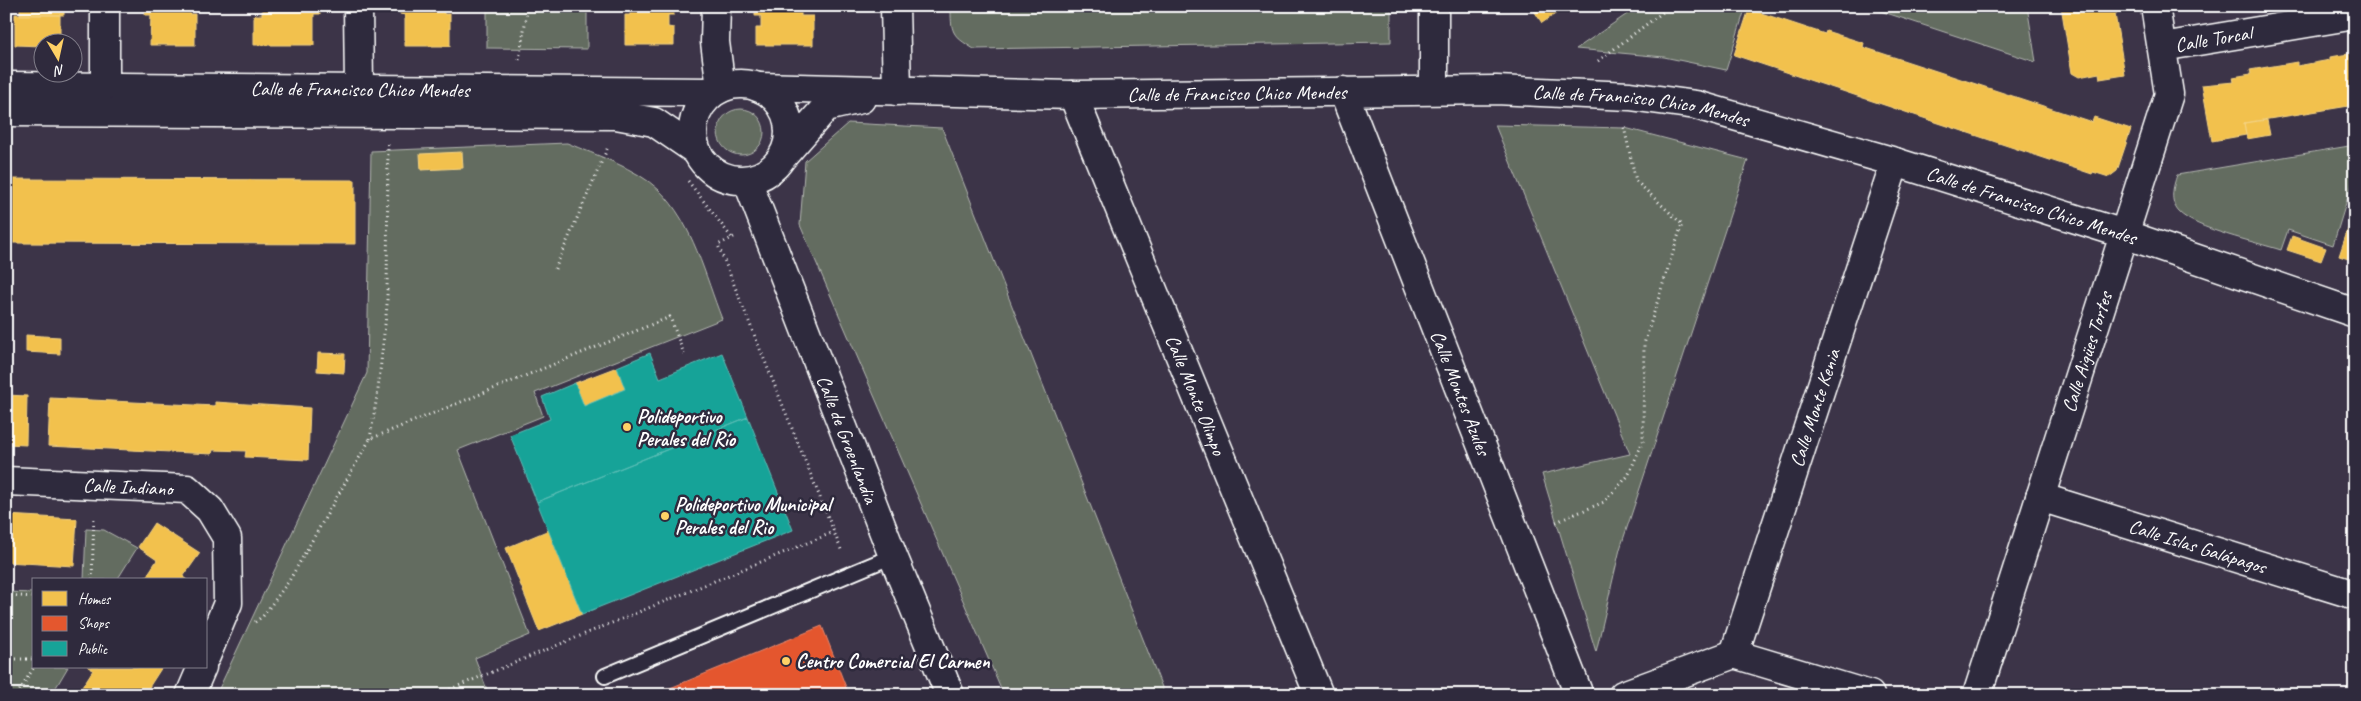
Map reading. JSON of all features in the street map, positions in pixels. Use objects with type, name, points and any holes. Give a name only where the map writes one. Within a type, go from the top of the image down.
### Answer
[{"type":"street","points":[[105,86],[106,6]]},
{"type":"street","points":[[358,6],[359,88]]},
{"type":"street","points":[[716,6],[717,90]]},
{"type":"street","points":[[896,6],[897,91]]},
{"type":"street","points":[[1434,6],[1434,90]]},
{"type":"street","name":"Calle Aigües Tortes","points":[[1977,695],[2169,94],[2155,6]]},
{"type":"street","name":"Calle Torcal","points":[[2162,47],[2355,15]]},
{"type":"street","points":[[744,84],[758,87],[770,94],[780,104],[787,117],[789,131],[787,145],[782,158],[761,177],[747,180],[731,180],[716,174],[703,164],[695,150],[692,134],[694,117],[702,103],[717,90],[744,84]]},
{"type":"street","name":"Calle de Francisco Chico Mendes","points":[[6,86],[717,90]]},
{"type":"street","name":"Calle de Francisco Chico Mendes","points":[[758,87],[1073,95],[1496,90],[1630,96],[1696,105],[1895,162],[2124,234],[2355,313]]},
{"type":"street","name":"Calle de Francisco Chico Mendes","points":[[782,158],[826,107],[897,91]]},
{"type":"street","name":"Calle Montes Azules","points":[[1343,91],[1579,695]]},
{"type":"street","name":"Calle Monte Olimpo","points":[[1073,95],[1318,695]]},
{"type":"street","name":"Calle de Francisco Chico Mendes","points":[[6,112],[616,114],[654,122],[695,150]]},
{"type":"street","name":"Calle Monte Kenia","points":[[1734,654],[1895,162]]},
{"type":"street","name":"Calle de Groenlandia","points":[[747,180],[893,556],[950,695]]},
{"type":"street","name":"Calle Indiano","points":[[6,481],[187,489],[210,510],[227,538],[228,603],[208,651]]},
{"type":"street","name":"Calle Islas Galápagos","points":[[2040,497],[2355,594]]},
{"type":"street","points":[[1623,695],[1734,654],[1870,695]]},
{"type":"street","points":[[190,695],[202,668]]},
{"type":"lane","points":[[605,676],[893,556]]},
{"type":"path","points":[[518,65],[528,6]]},
{"type":"path","points":[[1598,62],[1671,6]]},
{"type":"path","points":[[555,269],[614,134],[616,114]]},
{"type":"path","points":[[1556,522],[1604,502],[1628,476],[1643,441],[1644,344],[1682,224],[1636,181],[1625,128]]},
{"type":"path","points":[[252,625],[263,616],[290,581],[370,439],[378,390],[387,306],[388,141]]},
{"type":"path","points":[[763,222],[718,244],[851,573]]},
{"type":"path","points":[[370,439],[670,317],[684,354]]},
{"type":"path","points":[[92,578],[96,484]]},
{"type":"path","points":[[436,695],[834,532]]},
{"type":"path","points":[[6,596],[32,597]]},
{"type":"path","points":[[6,658],[32,658]]},
{"type":"path","points":[[17,695],[33,668]]},
{"type":"shaded area","points":[[487,6],[587,6],[587,49],[487,48]]},
{"type":"shaded area","points":[[951,6],[1391,6],[1391,42],[974,49],[961,40],[954,32],[951,22]]},
{"type":"shaded area","points":[[1639,6],[1746,6],[1726,70],[1664,57],[1576,49]]},
{"type":"shaded area","points":[[1865,6],[2027,6],[2036,62]]},
{"type":"shaded area","points":[[741,109],[754,113],[760,119],[764,132],[760,145],[754,151],[741,155],[728,151],[722,145],[718,132],[722,119],[728,113]]},
{"type":"shaded area","points":[[848,123],[942,128],[1165,695],[1004,695],[800,225],[805,161]]},
{"type":"shaded area","points":[[1495,125],[1625,128],[1748,160],[1620,549],[1596,652],[1542,474],[1630,454]]},
{"type":"shaded area","points":[[567,143],[639,175],[650,182],[671,203],[681,218],[697,251],[722,319],[535,393],[543,416],[458,450],[530,635],[475,658],[489,695],[216,695],[367,373],[371,151]]},
{"type":"shaded area","points":[[2355,145],[2355,174],[2333,245],[2288,230],[2281,250],[2198,224],[2179,212],[2174,203],[2173,189],[2177,175]]},
{"type":"shaded area","points":[[86,529],[104,530],[137,548],[118,578],[84,578]]},
{"type":"shaded area","points":[[6,592],[32,593],[32,668],[67,668],[55,689],[61,695],[6,695]]},
{"type":"building: Homes","points":[[20,6],[64,6],[64,15],[20,15]]},
{"type":"building: Homes","points":[[145,6],[190,6],[190,14],[195,14],[195,45],[150,45],[151,15],[145,15]]},
{"type":"building: Homes","points":[[262,6],[320,6],[320,14],[314,14],[314,45],[254,45],[254,15],[262,15]]},
{"type":"building: Homes","points":[[400,6],[444,6],[444,14],[450,14],[450,46],[405,46],[405,15],[400,14]]},
{"type":"building: Homes","points":[[630,6],[674,6],[674,15],[668,15],[668,27],[674,28],[674,45],[625,45],[625,15],[630,15]]},
{"type":"building: Homes","points":[[755,6],[801,6],[801,16],[813,16],[813,45],[756,45],[756,28],[761,28],[761,16],[755,16]]},
{"type":"building: Homes","points":[[1531,6],[1567,6],[1542,23]]},
{"type":"building: Homes","points":[[2061,6],[2116,6],[2117,13],[2115,14],[2125,75],[2100,79],[2099,73],[2079,77],[2072,73]]},
{"type":"building: Homes","points":[[1749,9],[1825,34],[1826,31],[1864,43],[1863,47],[2092,122],[2094,117],[2131,129],[2117,171],[2109,177],[2093,172],[2092,174],[1734,55]]},
{"type":"building: Homes","points":[[15,14],[60,15],[60,32],[32,32],[32,46],[15,45]]},
{"type":"building: Homes","points":[[2355,53],[2355,105],[2244,123],[2246,135],[2212,141],[2202,85],[2234,82],[2233,77],[2251,74],[2250,70],[2297,62],[2297,66],[2330,60],[2330,57]]},
{"type":"building: Homes","points":[[2267,120],[2270,135],[2247,139],[2244,123]]},
{"type":"building: Homes","points":[[462,152],[463,168],[421,170],[420,154]]},
{"type":"building: Homes","points":[[6,179],[355,180],[355,244],[6,243]]},
{"type":"building: Homes","points":[[2355,208],[2355,261],[2339,256]]},
{"type":"building: Homes","points":[[2292,236],[2326,248],[2321,261],[2287,250]]},
{"type":"building: Homes","points":[[26,335],[60,337],[60,354],[26,352]]},
{"type":"building: Homes","points":[[318,353],[345,354],[344,373],[317,371]]},
{"type":"building: Homes","points":[[617,367],[625,389],[584,406],[575,383]]},
{"type":"building: Homes","points":[[6,395],[27,396],[26,445],[6,444]]},
{"type":"building: Homes","points":[[50,398],[215,406],[215,402],[310,408],[308,460],[245,457],[246,451],[213,450],[212,454],[48,446]]},
{"type":"building: Homes","points":[[6,515],[77,519],[74,566],[6,562]]},
{"type":"building: Homes","points":[[154,523],[200,553],[183,577],[184,578],[145,578],[157,560],[138,547]]},
{"type":"building: Homes","points":[[549,530],[582,614],[539,631],[506,548]]},
{"type":"building: Homes","points":[[90,668],[161,668],[144,695],[77,695],[93,670]]},
{"type":"building: Shops","name":"Centro Comercial El Carmen","points":[[822,626],[849,695],[653,695]]},
{"type":"building: Public","name":"Polideportivo Perales del Río","points":[[650,353],[660,378],[722,353],[748,417],[537,502],[510,435],[550,419],[542,397],[575,383],[584,406],[625,389],[617,367]]},
{"type":"building: Public","name":"Polideportivo Municipal Perales del Rio","points":[[748,417],[793,530],[582,614],[537,502]]},
{"type":"place","name":"Polideportivo Perales del Río","points":[[627,427]]},
{"type":"place","name":"Polideportivo Municipal Perales del Rio","points":[[665,516]]},
{"type":"place","name":"Centro Comercial El Carmen","points":[[786,661]]}]
